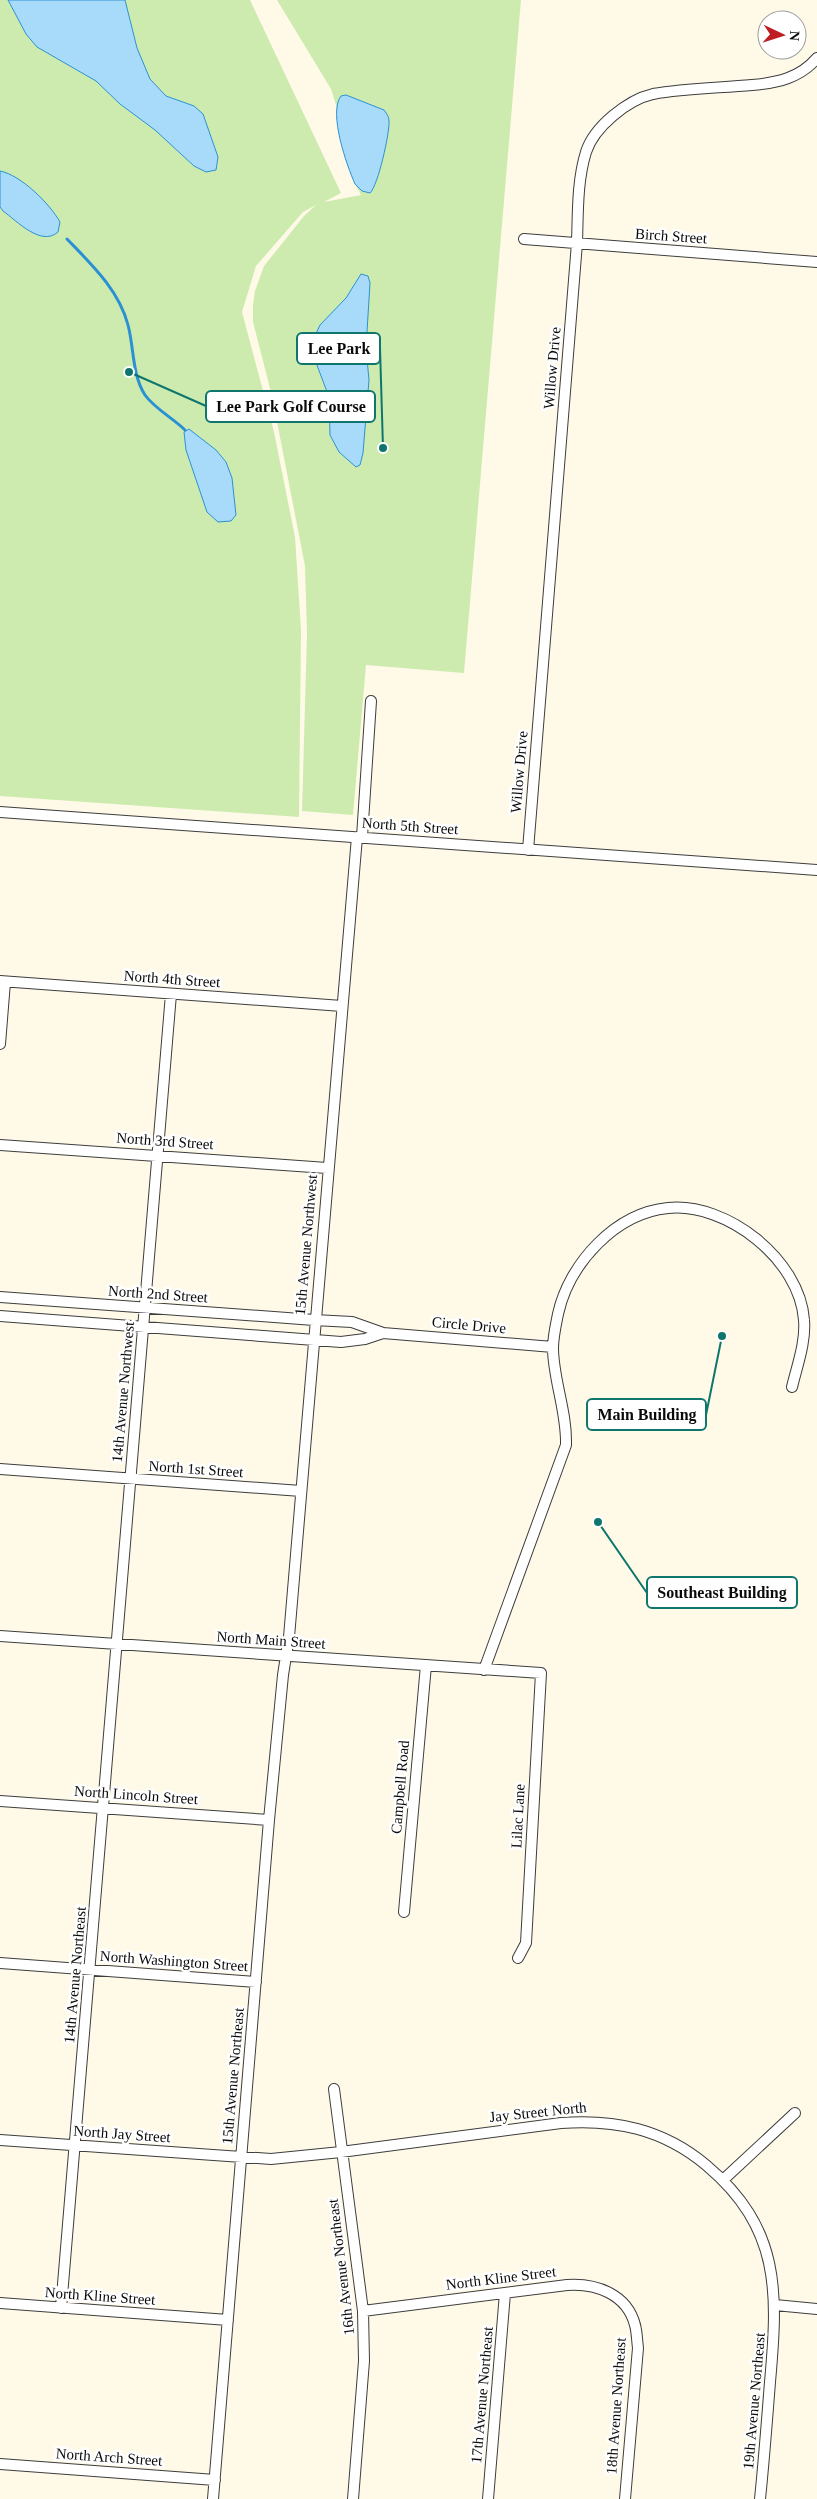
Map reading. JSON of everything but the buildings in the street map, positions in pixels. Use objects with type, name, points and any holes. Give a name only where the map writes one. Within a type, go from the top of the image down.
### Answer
[{"type":"street","name":"Willow Drive","points":[[528,850],[577,243],[580,178],[586,152],[591,140],[608,119],[651,95],[767,84],[786,80],[812,64],[817,58]]},
{"type":"street","name":"Birch Street","points":[[524,239],[817,262]]},
{"type":"street","name":"15th Avenue Northwest","points":[[286,1656],[314,1320],[342,1006],[360,837],[371,701]]},
{"type":"street","name":"North 5th Street","points":[[0,812],[817,870]]},
{"type":"street","name":"North 4th Street","points":[[3,982],[342,1006]]},
{"type":"street","points":[[0,1044],[3,982]]},
{"type":"street","name":"14th Avenue Northwest","points":[[117,1644],[171,994]]},
{"type":"street","name":"North 3rd Street","points":[[0,1145],[328,1168]]},
{"type":"street","points":[[484,1670],[566,1445],[566,1427],[553,1348],[558,1313],[564,1294],[583,1258],[602,1238],[638,1216],[669,1208],[686,1208],[704,1212],[746,1231],[760,1241],[787,1273],[802,1304],[804,1321],[800,1355],[792,1387]]},
{"type":"street","name":"North 2nd Street","points":[[0,1297],[314,1320]]},
{"type":"street","points":[[0,1316],[313,1338]]},
{"type":"street","name":"Circle Drive","points":[[314,1320],[352,1322],[382,1333],[553,1348]]},
{"type":"street","name":"Circle Drive","points":[[313,1338],[350,1342],[382,1333]]},
{"type":"street","name":"North 1st Street","points":[[0,1470],[301,1491]]},
{"type":"street","name":"North Main Street","points":[[0,1636],[541,1673]]},
{"type":"street","name":"14th Avenue Northeast","points":[[61,2308],[117,1644]]},
{"type":"street","name":"15th Avenue Northeast","points":[[213,2499],[269,1820],[286,1656]]},
{"type":"street","name":"Campbell Road","points":[[404,1912],[426,1665]]},
{"type":"street","name":"Lilac Lane","points":[[518,1958],[526,1943],[541,1673]]},
{"type":"street","name":"North Lincoln Street","points":[[0,1801],[269,1820]]},
{"type":"street","name":"North Washington Street","points":[[0,1964],[256,1982]]},
{"type":"street","points":[[334,2089],[342,2152]]},
{"type":"street","points":[[723,2180],[795,2114]]},
{"type":"street","name":"Jay Street North","points":[[242,2158],[271,2159],[342,2152],[594,2120],[636,2128],[668,2141],[699,2159],[723,2180],[746,2208],[762,2238],[769,2263],[775,2305]]},
{"type":"street","name":"North Jay Street","points":[[0,2140],[242,2158]]},
{"type":"street","name":"16th Avenue Northeast","points":[[342,2152],[363,2311],[364,2361],[353,2499]]},
{"type":"street","name":"North Kline Street","points":[[363,2311],[505,2292],[567,2285],[593,2285],[610,2293],[631,2315]]},
{"type":"street","name":"17th Avenue Northeast","points":[[488,2499],[505,2292]]},
{"type":"street","name":"North Kline Street","points":[[0,2304],[228,2320]]},
{"type":"street","points":[[775,2305],[817,2309]]},
{"type":"street","name":"19th Avenue Northeast","points":[[760,2499],[775,2305]]},
{"type":"street","name":"18th Avenue Northeast","points":[[625,2499],[638,2348],[636,2326],[631,2315]]},
{"type":"street","name":"North Arch Street","points":[[0,2464],[215,2480]]},
{"type":"green space","points":[[0,0],[250,0],[341,193],[324,202],[361,195],[355,184],[362,189],[331,89],[277,0],[521,0],[464,673],[366,665],[353,815],[302,811],[307,633],[305,566],[272,396],[253,322],[255,291],[264,266],[304,216],[316,205],[303,212],[256,266],[242,312],[274,432],[295,537],[301,630],[299,817],[0,796]]},
{"type":"water","points":[[8,0],[125,0],[137,48],[150,79],[166,96],[194,106],[203,114],[218,157],[216,170],[206,172],[194,166],[155,130],[120,104],[96,81],[37,47],[26,34]]},
{"type":"water","points":[[346,95],[384,110],[389,118],[388,136],[383,158],[370,193],[362,191],[355,184],[340,140],[337,114],[338,104],[341,96]]},
{"type":"water","points":[[0,171],[26,184],[42,199],[60,222],[58,232],[51,236],[37,235],[3,211],[0,207]]},
{"type":"water","points":[[361,274],[368,276],[370,283],[366,348],[369,380],[363,453],[360,465],[356,467],[339,452],[330,435],[329,397],[315,360],[312,342],[320,325],[346,298]]},
{"type":"water","points":[[189,429],[216,450],[226,462],[232,478],[236,515],[231,521],[218,522],[207,512],[186,450],[184,432]]},
{"type":"waterway","points":[[67,239],[103,278],[118,300],[128,325],[135,370],[145,395],[154,405],[185,430]]},
{"type":"place","name":"Lee Park Golf Course","points":[[129,372]]},
{"type":"place","name":"Lee Park","points":[[383,448]]},
{"type":"place","name":"Main Building","points":[[722,1336]]},
{"type":"place","name":"Southeast Building","points":[[598,1522]]}]
